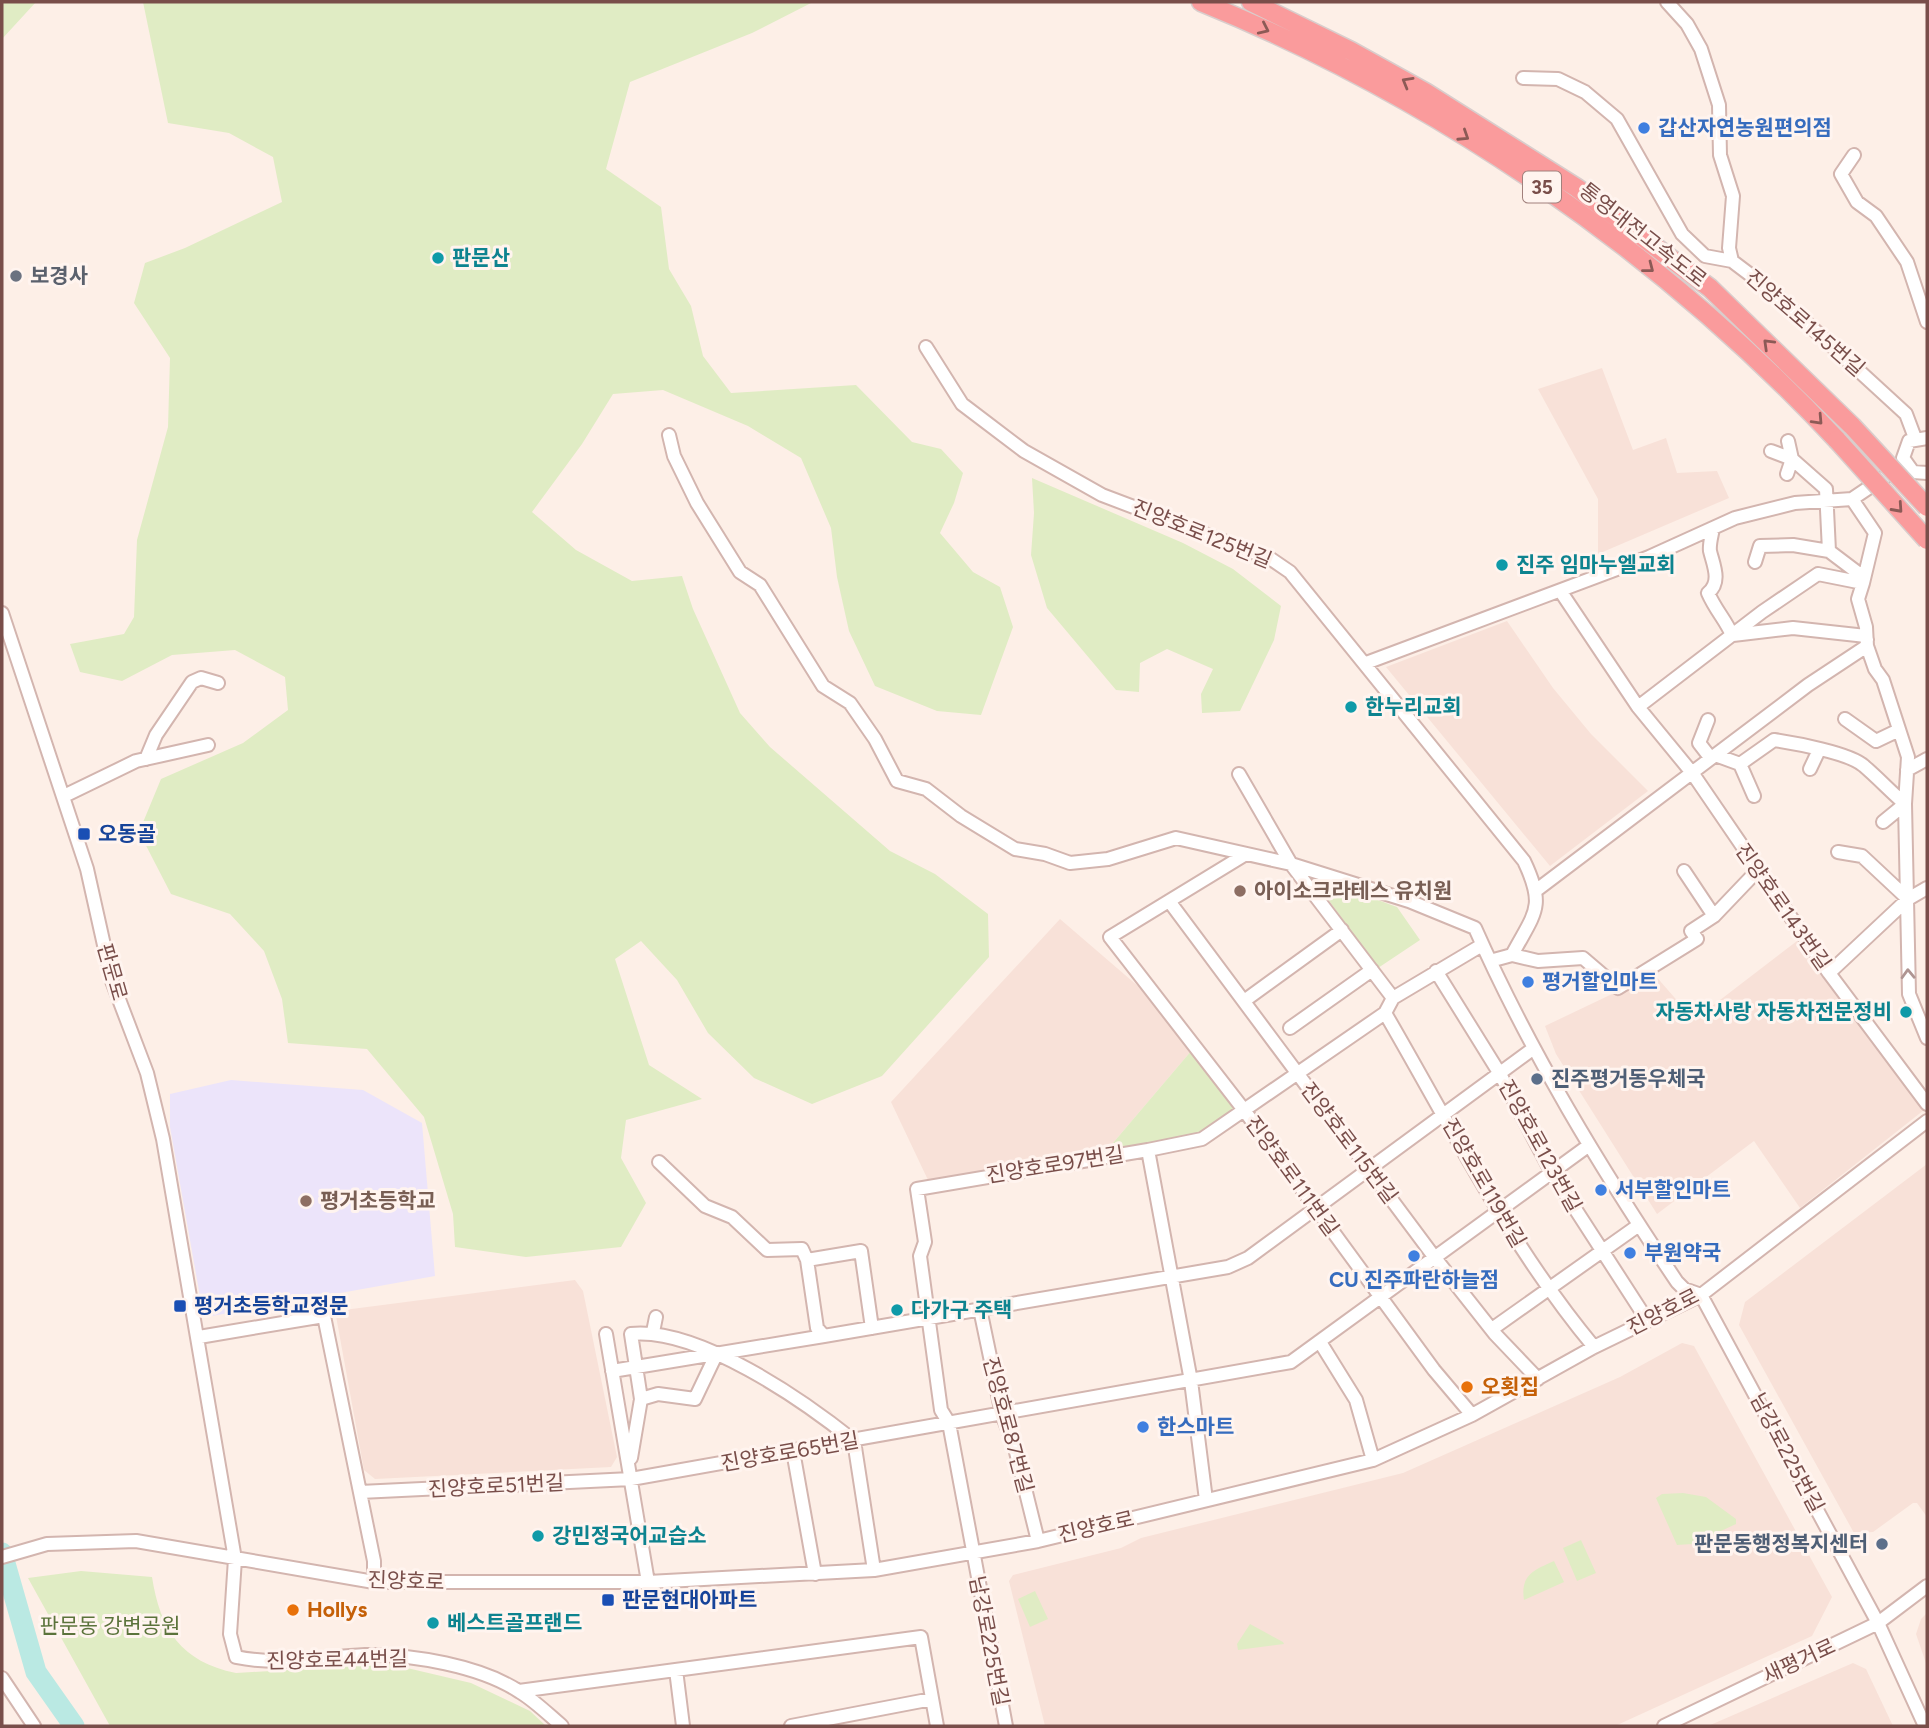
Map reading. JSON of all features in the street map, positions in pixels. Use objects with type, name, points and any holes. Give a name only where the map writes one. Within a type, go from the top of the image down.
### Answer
[{"type":"highway","name":"통영대전고속도로","points":[[1201,2],[1332,61],[1419,106],[1566,203],[1696,304],[1796,397],[1927,540]]},
{"type":"highway","name":"통영대전고속도로","points":[[1251,2],[1351,51],[1414,86],[1577,188],[1710,288],[1852,426],[1927,507]]},
{"type":"street","name":"진양호로145번길","points":[[1667,2],[1687,24],[1701,49],[1719,105],[1720,155],[1733,196],[1729,248],[1732,261],[1773,292],[1906,414],[1921,438]]},
{"type":"street","points":[[1523,78],[1558,79],[1584,92],[1617,119],[1682,234],[1705,256],[1732,261]]},
{"type":"street","points":[[1854,155],[1841,174],[1857,202],[1876,216],[1907,262],[1927,322]]},
{"type":"street","name":"진양호로125번길","points":[[926,346],[962,404],[1024,451],[1102,495],[1271,559],[1290,572],[1524,861],[1538,889]]},
{"type":"street","points":[[668,435],[674,456],[697,503],[740,572],[760,585],[823,686],[850,704],[876,739],[897,780],[926,789],[961,816],[1015,849],[1045,854],[1070,863],[1108,859],[1175,838],[1291,864],[1409,901],[1475,928],[1534,1048],[1588,1146],[1677,1282],[1684,1289],[1701,1295]]},
{"type":"street","points":[[1921,438],[1903,452],[1904,464],[1913,472],[1926,475]]},
{"type":"street","points":[[1787,474],[1792,459],[1788,441]]},
{"type":"street","points":[[1771,451],[1792,459],[1826,489],[1829,551]]},
{"type":"street","points":[[1366,663],[1561,592],[1735,518],[1795,503],[1852,499],[1904,464]]},
{"type":"street","points":[[1852,499],[1875,533],[1858,599],[1867,643],[1875,669],[1883,680],[1908,757],[1905,804],[1909,994],[1927,1038]]},
{"type":"street","points":[[1713,528],[1710,549],[1715,562],[1716,579],[1708,593],[1718,617],[1727,622],[1732,635]]},
{"type":"street","points":[[1755,562],[1760,546],[1793,545],[1829,551],[1863,579]]},
{"type":"street","points":[[1638,707],[1818,574],[1863,579]]},
{"type":"street","name":"진양호로143번길","points":[[1561,592],[1638,707],[1693,774],[1757,872],[1927,1104]]},
{"type":"street","name":"판문로","points":[[2,612],[87,869],[112,981],[147,1073],[160,1127],[199,1337],[235,1559]]},
{"type":"street","points":[[1732,635],[1793,628],[1866,636],[1867,643]]},
{"type":"street","points":[[1512,955],[1535,912],[1538,889],[1654,799],[1718,756],[1808,685],[1867,643]]},
{"type":"street","points":[[146,759],[156,735],[192,682],[201,678],[218,683]]},
{"type":"street","points":[[1845,719],[1876,741],[1899,730]]},
{"type":"street","points":[[1708,720],[1699,743],[1709,756],[1718,756],[1740,764],[1754,796]]},
{"type":"street","points":[[1740,764],[1774,740],[1814,746],[1863,764],[1876,780],[1905,804]]},
{"type":"street","points":[[64,796],[146,759],[208,744]]},
{"type":"street","points":[[1810,769],[1819,750]]},
{"type":"street","points":[[1907,771],[1927,759]]},
{"type":"street","points":[[1239,774],[1291,864],[1393,998]]},
{"type":"street","points":[[1883,822],[1905,804]]},
{"type":"street","points":[[1838,852],[1862,856],[1908,899]]},
{"type":"street","points":[[1169,901],[1246,854]]},
{"type":"street","points":[[1684,871],[1714,916]]},
{"type":"street","points":[[1490,961],[1512,955],[1538,961],[1583,958],[1618,988],[1697,939],[1691,931],[1714,916],[1757,872]]},
{"type":"street","points":[[1829,973],[1908,899],[1927,888]]},
{"type":"street","name":"진양호로111번길","points":[[1169,901],[1110,937],[1244,1110],[1434,1370],[1472,1415]]},
{"type":"street","name":"진양호로115번길","points":[[1169,901],[1435,1258],[1492,1329],[1538,1379]]},
{"type":"street","points":[[1244,1001],[1342,930]]},
{"type":"street","points":[[1148,1150],[1202,1139],[1385,1013],[1393,998],[1482,944]]},
{"type":"street","points":[[1290,1028],[1372,970]]},
{"type":"street","name":"진양호로123번길","points":[[1436,971],[1500,1074],[1552,1173],[1647,1320]]},
{"type":"street","name":"진양호로119번길","points":[[1385,1013],[1498,1211],[1548,1289],[1594,1347]]},
{"type":"street","points":[[612,1371],[1228,1267],[1248,1258],[1534,1048]]},
{"type":"street","name":"진양호로","points":[[2,1557],[47,1544],[136,1541],[374,1582],[648,1582],[874,1570],[972,1555],[1038,1541],[1373,1460],[1472,1415],[1594,1347],[1701,1295],[1927,1121]]},
{"type":"street","points":[[1002,1414],[1291,1362],[1588,1146]]},
{"type":"street","name":"진양호로97번길","points":[[917,1189],[1148,1150],[1191,1381],[1206,1500]]},
{"type":"street","points":[[659,1162],[705,1206],[732,1217],[767,1250],[802,1248],[807,1261],[817,1328],[824,1336]]},
{"type":"street","name":"남강로225번길","points":[[917,1189],[925,1242],[920,1256],[941,1410],[949,1423],[1006,1726]]},
{"type":"street","points":[[1492,1329],[1639,1225]]},
{"type":"street","points":[[807,1261],[861,1251],[872,1328]]},
{"type":"street","name":"남강로225번길","points":[[1701,1295],[1878,1623],[1925,1726]]},
{"type":"street","name":"진양호로87번길","points":[[980,1309],[1002,1414],[1015,1448],[1038,1541]]},
{"type":"street","points":[[199,1337],[324,1316],[374,1561],[374,1582]]},
{"type":"street","points":[[653,1332],[656,1317]]},
{"type":"street","points":[[629,1464],[638,1431],[641,1399],[631,1334],[653,1332],[755,1371],[823,1416],[854,1441],[874,1570]]},
{"type":"street","points":[[606,1334],[648,1582]]},
{"type":"street","points":[[1320,1342],[1356,1400],[1373,1460]]},
{"type":"street","points":[[641,1399],[658,1394],[695,1399],[716,1355]]},
{"type":"street","name":"진양호로65번길","points":[[631,1479],[1002,1414]]},
{"type":"street","points":[[793,1451],[815,1574]]},
{"type":"street","name":"진양호로51번길","points":[[360,1492],[631,1479]]},
{"type":"street","name":"진양호로44번길","points":[[235,1559],[230,1634],[236,1657],[260,1662],[367,1655],[406,1656],[470,1670],[519,1691],[562,1726]]},
{"type":"street","name":"새평거로","points":[[1664,1726],[1878,1623],[1927,1586]]},
{"type":"street","points":[[519,1691],[921,1637],[937,1726]]},
{"type":"street","points":[[676,1670],[682,1726]]},
{"type":"street","points":[[2,1678],[34,1726]]},
{"type":"street","points":[[792,1726],[932,1699]]},
{"type":"shaded area","points":[[1602,368],[1633,450],[1666,438],[1677,473],[1717,471],[1729,498],[1598,554],[1598,499],[1538,389]]},
{"type":"shaded area","points":[[1507,621],[1553,688],[1591,734],[1648,791],[1550,866],[1386,667]]},
{"type":"shaded area","points":[[1060,919],[1146,993],[1192,1050],[1107,1150],[928,1180],[891,1102]]},
{"type":"shaded area","points":[[1797,941],[1924,1110],[1800,1208],[1754,1141],[1657,1214],[1556,1054],[1545,1026],[1654,974],[1694,1020]]},
{"type":"shaded area","name":"평거초등학교","points":[[231,1080],[363,1090],[422,1123],[435,1276],[212,1316],[202,1308],[170,1127],[170,1094]]},
{"type":"shaded area","points":[[1927,1164],[1927,1517],[1917,1503],[1913,1503],[1873,1532],[1854,1533],[1739,1325],[1745,1302]]},
{"type":"shaded area","points":[[575,1280],[583,1291],[617,1457],[611,1467],[375,1479],[364,1470],[336,1316],[344,1310]]},
{"type":"shaded area","points":[[1682,1343],[1694,1346],[1832,1597],[1812,1636],[1615,1726],[1045,1726],[1009,1581],[1013,1575],[1121,1548],[1141,1538],[1403,1473],[1620,1377]]},
{"type":"shaded area","points":[[1927,1613],[1927,1666],[1916,1634],[1921,1619]]},
{"type":"shaded area","points":[[1853,1663],[1866,1669],[1893,1726],[1708,1726]]},
{"type":"green space","points":[[2,2],[36,2],[2,39]]},
{"type":"green space","points":[[143,2],[813,2],[752,33],[630,82],[606,169],[661,207],[669,269],[691,306],[703,356],[731,393],[856,385],[912,442],[941,449],[963,473],[954,503],[940,533],[973,572],[1000,587],[1013,627],[981,715],[937,711],[875,686],[849,631],[837,577],[831,528],[801,458],[748,426],[663,390],[613,394],[582,444],[532,512],[576,550],[632,581],[682,576],[693,609],[740,713],[770,747],[890,851],[935,874],[988,914],[989,957],[882,1076],[812,1104],[754,1078],[708,1033],[677,980],[641,941],[615,959],[649,1065],[702,1099],[626,1120],[621,1158],[646,1203],[621,1247],[526,1257],[455,1247],[453,1214],[424,1117],[367,1049],[288,1043],[282,999],[264,951],[230,914],[171,894],[139,832],[161,779],[243,743],[288,710],[285,677],[235,650],[172,655],[122,681],[80,672],[70,644],[124,634],[134,617],[137,540],[168,427],[170,358],[134,303],[145,263],[185,248],[282,202],[273,157],[229,133],[168,123]]},
{"type":"green space","points":[[1032,478],[1183,543],[1233,569],[1281,606],[1274,640],[1240,711],[1202,713],[1201,694],[1213,669],[1167,649],[1140,663],[1139,692],[1116,690],[1047,608],[1031,555],[1034,513]]},
{"type":"green space","points":[[1326,881],[1397,907],[1420,940],[1378,968],[1322,891]]},
{"type":"green space","points":[[1192,1050],[1235,1109],[1200,1135],[1107,1150]]},
{"type":"green space","points":[[1683,1493],[1706,1497],[1736,1519],[1736,1524],[1693,1544],[1677,1545],[1656,1498],[1662,1494]]},
{"type":"green space","points":[[1581,1540],[1596,1573],[1577,1581],[1563,1548]]},
{"type":"green space","points":[[1554,1561],[1564,1582],[1524,1600],[1526,1579]]},
{"type":"green space","name":"판문동 강변공원","points":[[81,1571],[152,1577],[161,1612],[176,1640],[187,1652],[217,1668],[236,1673],[390,1664],[471,1683],[530,1711],[546,1726],[110,1726],[28,1578]]},
{"type":"green space","points":[[1035,1591],[1048,1619],[1030,1627],[1018,1599]]},
{"type":"green space","points":[[1250,1624],[1284,1644],[1238,1650],[1237,1644]]},
{"type":"waterway","points":[[2,1553],[36,1672],[74,1726]]},
{"type":"place","name":"갑산자연농원편의점","points":[[1644,128]]},
{"type":"place","name":"판문산","points":[[438,258]]},
{"type":"place","name":"보경사","points":[[16,276]]},
{"type":"place","name":"진주 임마누엘교회","points":[[1502,565]]},
{"type":"place","name":"한누리교회","points":[[1351,707]]},
{"type":"place","name":"오동골","points":[[84,834]]},
{"type":"place","name":"아이소크라테스 유치원","points":[[1240,891]]},
{"type":"place","name":"평거할인마트","points":[[1528,982]]},
{"type":"place","name":"자동차사랑 자동차전문정비","points":[[1906,1012]]},
{"type":"place","name":"진주평거동우체국","points":[[1537,1079]]},
{"type":"place","name":"서부할인마트","points":[[1601,1190]]},
{"type":"place","name":"평거초등학교","points":[[306,1201]]},
{"type":"place","name":"부원약국","points":[[1630,1253]]},
{"type":"place","name":"CU 진주파란하늘점","points":[[1414,1256]]},
{"type":"place","name":"평거초등학교정문","points":[[180,1306]]},
{"type":"place","name":"다가구 주택","points":[[897,1310]]},
{"type":"place","name":"오횟집","points":[[1467,1387]]},
{"type":"place","name":"한스마트","points":[[1143,1427]]},
{"type":"place","name":"강민정국어교습소","points":[[538,1536]]},
{"type":"place","name":"판문동행정복지센터","points":[[1882,1544]]},
{"type":"place","name":"판문현대아파트","points":[[608,1600]]},
{"type":"place","name":"Hollys","points":[[293,1610]]},
{"type":"place","name":"베스트골프랜드","points":[[433,1623]]}]
